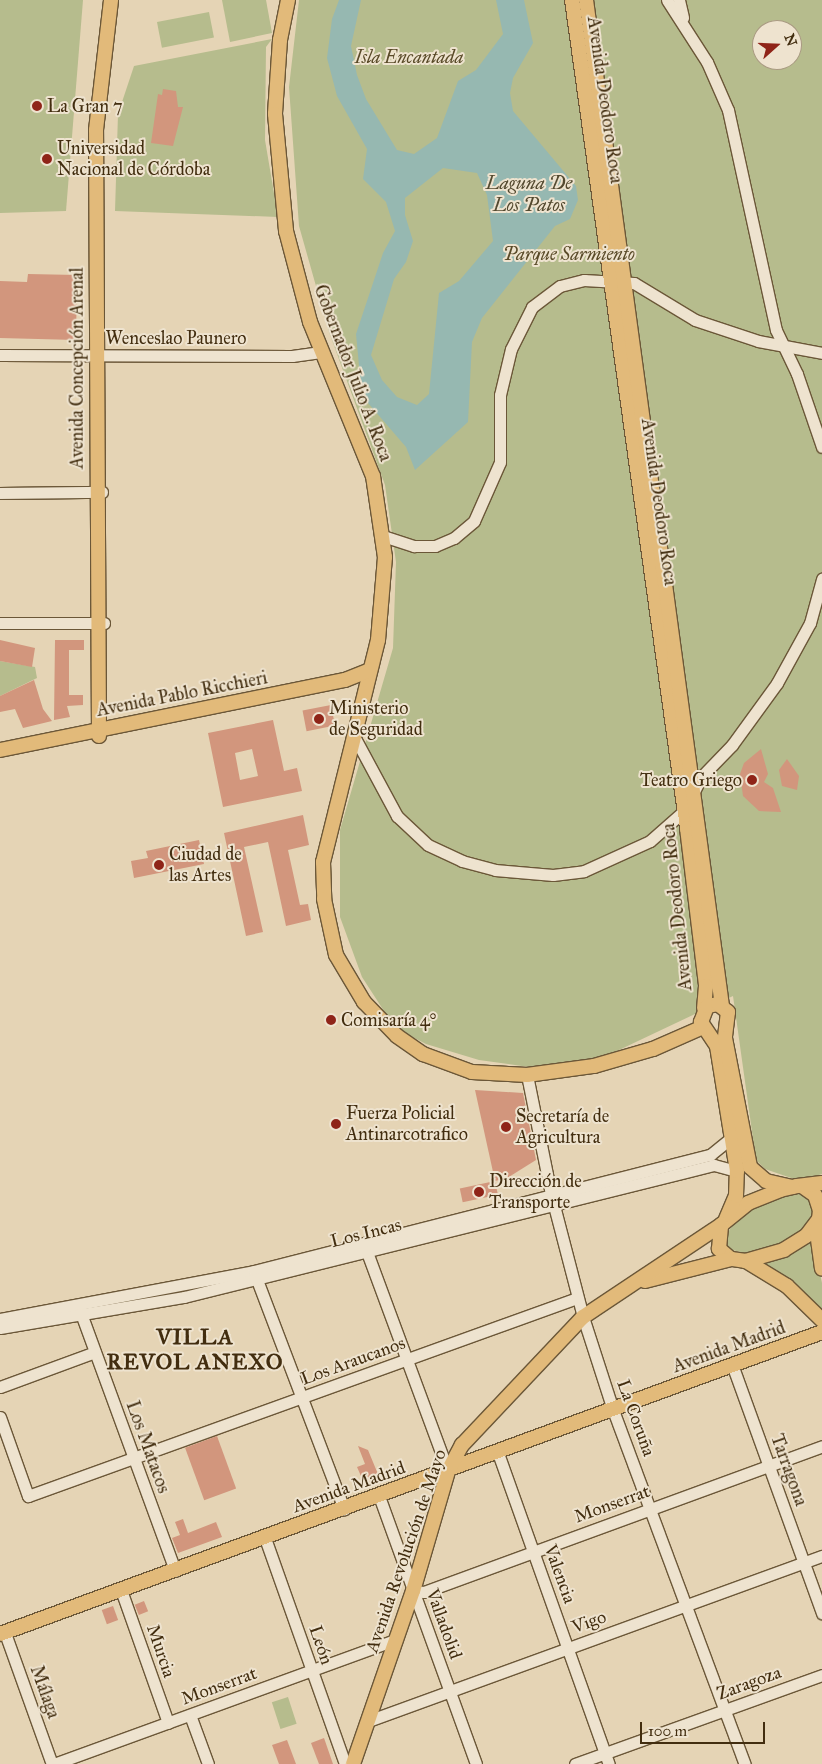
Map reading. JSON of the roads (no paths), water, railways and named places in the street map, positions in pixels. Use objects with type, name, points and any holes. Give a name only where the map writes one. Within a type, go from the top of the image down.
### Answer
[{"type":"main road","name":"Avenida Concepción Arenal","points":[[101,733],[96,130],[111,0]]},
{"type":"main road","name":"Avenida Concepción Arenal","points":[[99,356],[102,134],[117,0]]},
{"type":"main road","name":"Gobernador Julio A. Roca","points":[[288,0],[278,56],[275,128],[290,254],[321,352],[363,445],[373,476],[383,536],[384,591],[367,686]]},
{"type":"main road","name":"Avenida Deodoro Roca","points":[[572,0],[617,280],[694,790],[722,1006]]},
{"type":"main road","name":"Avenida Deodoro Roca","points":[[586,0],[617,280],[706,986],[704,1008],[700,1017],[716,1046],[737,1171],[736,1196],[723,1222]]},
{"type":"main road","name":"Avenida Pablo Ricchieri","points":[[0,756],[345,680],[370,670]]},
{"type":"main road","name":"Avenida Pablo Ricchieri","points":[[0,750],[101,733],[354,685],[367,686]]},
{"type":"main road","points":[[367,686],[323,862],[326,918],[344,972],[377,1017],[423,1054],[472,1072],[527,1075],[624,1059],[705,1029],[718,1032],[727,1025]]},
{"type":"main road","name":"Avenida Deodoro Roca","points":[[704,1008],[710,1004],[722,1006],[728,1012],[725,1038],[746,1156],[757,1175],[766,1181],[797,1186]]},
{"type":"main road","points":[[797,1186],[822,1183]]},
{"type":"main road","points":[[797,1186],[818,1199],[822,1269]]},
{"type":"main road","name":"Avenida Revolución de Mayo","points":[[353,1764],[413,1591],[448,1471],[469,1436],[583,1317],[619,1290],[754,1200],[797,1186]]},
{"type":"main road","points":[[723,1222],[718,1245],[731,1259],[746,1261],[784,1250],[819,1220]]},
{"type":"main road","name":"Avenida Revolución de Mayo","points":[[619,1290],[672,1272],[731,1259]]},
{"type":"main road","points":[[746,1261],[787,1286],[822,1320]]},
{"type":"main road","name":"Avenida Madrid","points":[[2,1633],[733,1367],[822,1332]]},
{"type":"street","points":[[667,0],[707,62],[734,126],[776,330],[822,447]]},
{"type":"street","points":[[679,0],[687,29]]},
{"type":"street","points":[[383,536],[414,546],[434,546],[454,538],[474,520],[500,462],[502,380],[524,318],[540,299],[560,286],[617,280],[695,320],[784,348],[822,353]]},
{"type":"street","name":"Wenceslao Paunero","points":[[0,355],[292,356],[321,352]]},
{"type":"street","points":[[0,493],[99,492]]},
{"type":"street","points":[[355,738],[385,798],[410,831],[445,855],[486,868],[554,875],[584,871],[650,841],[684,811],[694,790],[777,683],[816,623],[822,579]]},
{"type":"street","points":[[0,623],[101,623]]},
{"type":"street","name":"La Coruña","points":[[527,1075],[552,1199],[583,1317],[613,1410],[745,1764]]},
{"type":"street","name":"Los Incas","points":[[0,1328],[256,1274],[552,1199],[710,1155],[731,1138]]},
{"type":"street","name":"Los Incas","points":[[552,1199],[714,1165],[737,1171]]},
{"type":"street","points":[[366,1246],[448,1471]]},
{"type":"street","points":[[256,1274],[344,1509]]},
{"type":"street","name":"Los Araucanos","points":[[0,1417],[28,1496],[577,1298]]},
{"type":"street","name":"Los Incas","points":[[0,1319],[79,1310]]},
{"type":"street","name":"Los Matacos","points":[[79,1310],[175,1571]]},
{"type":"street","points":[[0,1387],[95,1352]]},
{"type":"street","name":"Tarragona","points":[[733,1367],[822,1612]]},
{"type":"street","name":"Monserrat","points":[[413,1591],[424,1592],[822,1446]]},
{"type":"street","name":"Valencia","points":[[498,1453],[607,1759]]},
{"type":"street","name":"Valladolid","points":[[379,1496],[476,1764]]},
{"type":"street","name":"León","points":[[265,1538],[345,1764]]},
{"type":"street","name":"Vigo","points":[[368,1721],[822,1556]]},
{"type":"street","name":"Murcia","points":[[121,1590],[168,1723]]},
{"type":"street","name":"Málaga","points":[[2,1633],[53,1764]]},
{"type":"street","name":"Monserrat","points":[[53,1764],[396,1640]]},
{"type":"street","name":"Zaragoza","points":[[575,1764],[607,1759],[725,1710],[822,1675]]},
{"type":"street","points":[[190,1715],[208,1764]]},
{"type":"water","name":"Laguna De Los Patos","points":[[339,0],[361,0],[351,46],[357,75],[366,99],[397,150],[414,154],[437,138],[458,81],[476,70],[503,34],[496,0],[524,0],[533,43],[513,78],[510,93],[513,111],[576,186],[578,200],[570,219],[555,226],[482,318],[472,342],[468,422],[415,470],[406,447],[368,403],[360,376],[356,334],[383,253],[395,231],[386,202],[363,179],[367,149],[337,96],[327,58],[332,19]],"holes":[[[443,168],[477,173],[487,195],[493,241],[459,281],[439,293],[429,394],[417,405],[397,397],[382,380],[371,355],[394,279],[406,262],[413,241],[405,215],[405,198]]]},
{"type":"place","name":"La Gran 7","points":[[37,106]]},
{"type":"place","name":"Universidad Nacional de Córdoba","points":[[47,159]]},
{"type":"place","name":"Ministerio de Seguridad","points":[[319,719]]},
{"type":"place","name":"Teatro Griego","points":[[752,780]]},
{"type":"place","name":"Ciudad de las Artes","points":[[159,865]]},
{"type":"place","name":"Comisaría 4°","points":[[331,1020]]},
{"type":"place","name":"Fuerza Policial Antinarcotrafico","points":[[336,1124]]},
{"type":"place","name":"Secretaría de Agricultura","points":[[506,1127]]},
{"type":"place","name":"Dirección de Transporte","points":[[479,1192]]},
{"type":"district","name":"VILLA REVOL ANEXO","points":[[195,1348]]},
{"type":"park label","name":"Isla Encantada","points":[[409,57]]},
{"type":"park label","name":"Parque Sarmiento","points":[[569,254]]}]
